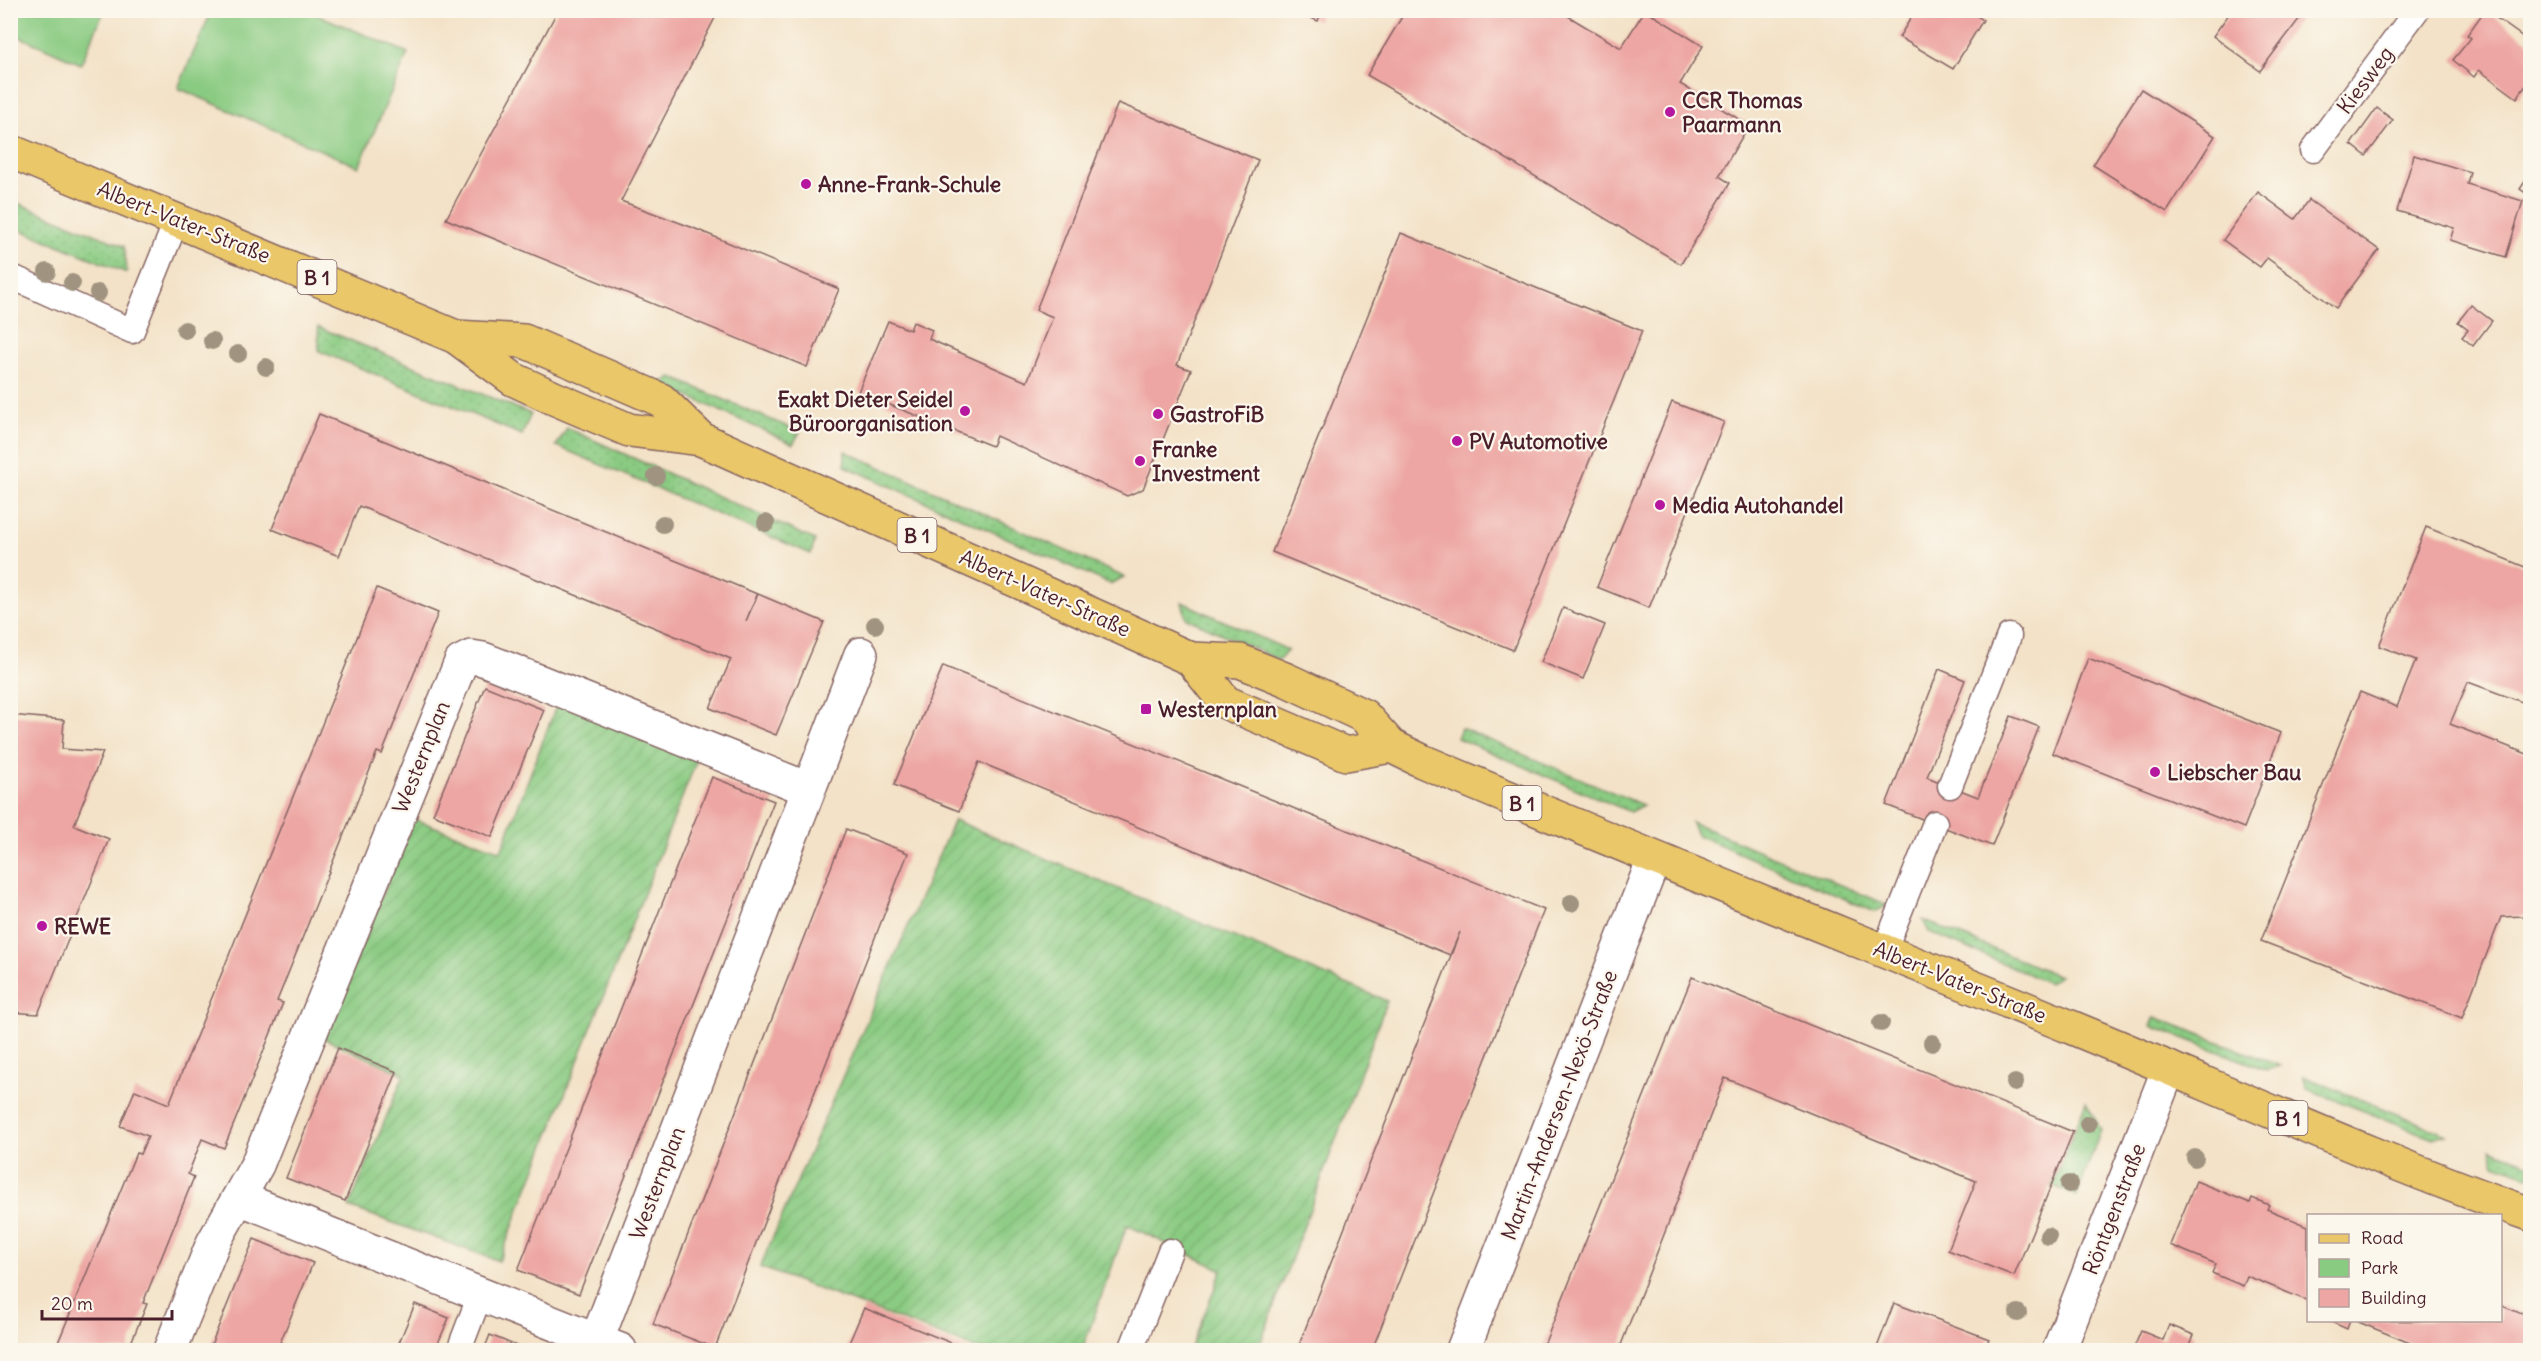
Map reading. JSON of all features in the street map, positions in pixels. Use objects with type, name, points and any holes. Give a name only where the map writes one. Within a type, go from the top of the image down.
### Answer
[{"type":"main road","name":"Albert-Vater-Straße","points":[[10,151],[456,337],[524,341],[661,400],[701,439],[1191,659],[1240,661],[1287,680],[1364,716],[1391,746],[1654,859],[2169,1068],[2425,1176],[2530,1214]]},
{"type":"main road","name":"Albert-Vater-Straße","points":[[1191,659],[1225,702],[1346,754],[1391,746]]},
{"type":"street","name":"Westernplan","points":[[239,1198],[480,1295],[603,1348],[808,789],[861,654]]},
{"type":"street","name":"Westernplan","points":[[170,1350],[213,1243],[257,1166],[461,662],[471,657],[483,659],[808,789]]},
{"type":"street","name":"Martin-Andersen-Nexö-Straße","points":[[1463,1350],[1654,859]]},
{"type":"street","name":"Röntgenstraße","points":[[2059,1350],[2169,1068]]},
{"type":"lane","name":"Kiesweg","points":[[2313,150],[2417,10]]},
{"type":"lane","points":[[10,276],[132,331],[177,219]]},
{"type":"lane","points":[[1950,786],[2009,636]]},
{"type":"lane","points":[[1884,951],[1935,823]]},
{"type":"lane","points":[[1131,1350],[1170,1251]]},
{"type":"lane","points":[[459,1350],[480,1295]]},
{"type":"green space","points":[[11,10],[104,11],[81,64],[11,33]]},
{"type":"green space","points":[[212,10],[309,11],[408,53],[359,167],[178,88]]},
{"type":"green space","points":[[10,200],[124,246],[127,273],[11,226]]},
{"type":"green space","points":[[318,327],[531,414],[522,435],[319,351]]},
{"type":"green space","points":[[671,377],[800,432],[793,444],[661,384]]},
{"type":"green space","points":[[567,428],[815,540],[811,554],[556,446]]},
{"type":"green space","points":[[845,451],[1124,577],[1110,584],[845,466]]},
{"type":"green space","points":[[1182,602],[1288,650],[1279,660],[1186,618]]},
{"type":"green space","points":[[558,701],[698,757],[499,1261],[349,1207],[404,1074],[323,1038],[414,819],[501,851]]},
{"type":"green space","points":[[1461,728],[1643,805],[1630,812],[1457,738]]},
{"type":"green space","points":[[954,820],[1387,1001],[1258,1350],[1190,1350],[1222,1270],[1127,1225],[1082,1350],[980,1350],[760,1267]]},
{"type":"green space","points":[[1691,822],[1888,905],[1875,912],[1697,835]]},
{"type":"green space","points":[[1923,920],[2059,976],[2049,983],[1929,932]]},
{"type":"green space","points":[[2155,1017],[2281,1066],[2267,1070],[2151,1026]]},
{"type":"green space","points":[[2303,1076],[2446,1134],[2433,1138],[2307,1089]]},
{"type":"green space","points":[[2086,1102],[2101,1130],[2077,1196],[2052,1186]]},
{"type":"green space","points":[[2491,1149],[2530,1164],[2530,1177],[2495,1164]]},
{"type":"building","points":[[558,10],[719,10],[621,201],[691,227],[839,289],[807,367],[446,219]]},
{"type":"building","points":[[1292,10],[1322,10],[1318,21]]},
{"type":"building","points":[[1406,10],[1558,10],[1621,48],[1645,10],[1703,46],[1680,84],[1749,125],[1719,176],[1730,183],[1681,264],[1367,75]]},
{"type":"building","points":[[1916,10],[1968,10],[1983,20],[1953,69],[1899,37]]},
{"type":"building","points":[[2232,10],[2298,10],[2303,14],[2260,71],[2213,36]]},
{"type":"building","points":[[2485,10],[2530,42],[2530,80],[2517,98],[2479,70],[2474,77],[2453,60],[2471,38],[2467,35]]},
{"type":"building","points":[[2141,89],[2215,136],[2167,212],[2093,165]]},
{"type":"building","points":[[1118,103],[1258,160],[1177,365],[1191,370],[1143,489],[1127,496],[996,436],[992,446],[858,392],[888,321],[910,330],[913,322],[932,330],[929,339],[1027,382],[1053,317],[1036,310]]},
{"type":"building","points":[[2377,108],[2393,120],[2366,156],[2351,144]]},
{"type":"building","points":[[2414,155],[2470,172],[2467,184],[2523,201],[2506,257],[2450,240],[2454,228],[2397,211]]},
{"type":"building","points":[[2530,174],[2530,196],[2520,189]]},
{"type":"building","points":[[2258,192],[2295,219],[2309,200],[2379,250],[2336,308],[2267,258],[2260,267],[2223,240]]},
{"type":"building","name":"PV Automotive","points":[[1401,233],[1642,331],[1513,650],[1272,552]]},
{"type":"building","points":[[2471,305],[2492,321],[2473,346],[2462,337],[2468,330],[2458,322]]},
{"type":"building","name":"Media Autohandel","points":[[1672,402],[1724,422],[1649,608],[1597,587]]},
{"type":"building","points":[[319,414],[757,594],[746,621],[758,594],[824,622],[776,735],[710,708],[731,659],[359,506],[339,556],[272,529]]},
{"type":"building","points":[[2426,527],[2530,569],[2530,705],[2468,682],[2450,724],[2530,755],[2530,913],[2525,916],[2501,917],[2462,1018],[2261,941],[2360,692],[2397,707],[2416,660],[2379,646]]},
{"type":"building","points":[[377,588],[438,613],[382,754],[377,752],[277,1001],[283,1003],[224,1148],[202,1139],[188,1174],[194,1177],[143,1303],[147,1304],[128,1350],[55,1350],[136,1153],[140,1154],[148,1136],[120,1126],[135,1090],[169,1104]]},
{"type":"building","points":[[1563,608],[1605,625],[1583,679],[1541,662]]},
{"type":"building","points":[[2088,658],[2281,733],[2244,828],[2052,753]]},
{"type":"building","points":[[943,666],[1544,910],[1372,1350],[1297,1350],[1460,932],[1450,955],[979,762],[959,811],[894,785]]},
{"type":"building","points":[[1939,669],[1965,680],[1927,777],[1978,797],[2011,716],[2039,727],[1992,846],[1886,805]]},
{"type":"building","points":[[485,686],[544,710],[492,837],[433,814]]},
{"type":"building","name":"REWE","points":[[10,715],[64,720],[62,749],[103,752],[74,825],[109,839],[38,1014],[10,1012]]},
{"type":"building","points":[[712,777],[774,801],[579,1294],[518,1270]]},
{"type":"building","points":[[846,829],[908,853],[715,1348],[653,1324]]},
{"type":"building","points":[[1692,977],[2073,1132],[2014,1276],[1948,1250],[1976,1181],[1725,1078],[1619,1350],[1542,1350]]},
{"type":"building","points":[[338,1048],[397,1072],[345,1201],[286,1178]]},
{"type":"building","points":[[2196,1181],[2250,1203],[2252,1198],[2269,1205],[2267,1209],[2307,1226],[2307,1301],[2247,1276],[2243,1286],[2212,1273],[2216,1264],[2170,1245]]},
{"type":"building","points":[[254,1239],[313,1263],[277,1350],[209,1350]]},
{"type":"building","points":[[1894,1303],[1989,1339],[1984,1350],[1876,1350]]},
{"type":"building","points":[[415,1304],[449,1318],[435,1350],[396,1350]]},
{"type":"building","points":[[2502,1306],[2530,1317],[2530,1350],[2421,1350],[2422,1348],[2358,1322],[2502,1322]]},
{"type":"building","points":[[864,1308],[969,1350],[846,1350]]},
{"type":"building","points":[[2331,1322],[2349,1322],[2347,1329]]},
{"type":"building","points":[[2169,1325],[2194,1335],[2188,1350],[2133,1350],[2141,1331],[2163,1340]]},
{"type":"building","points":[[490,1335],[524,1349],[484,1350]]},
{"type":"place","name":"CCR Thomas Paarmann","points":[[1670,112]]},
{"type":"place","name":"Anne-Frank-Schule","points":[[806,184]]},
{"type":"place","name":"Exakt Dieter Seidel Büroorganisation","points":[[965,411]]},
{"type":"place","name":"GastroFiB","points":[[1158,414]]},
{"type":"place","name":"PV Automotive","points":[[1457,441]]},
{"type":"place","name":"Franke Investment","points":[[1140,461]]},
{"type":"place","name":"Media Autohandel","points":[[1660,505]]},
{"type":"place","name":"Westernplan","points":[[1146,709]]},
{"type":"place","name":"Liebscher Bau","points":[[2155,772]]},
{"type":"place","name":"REWE","points":[[42,926]]}]
